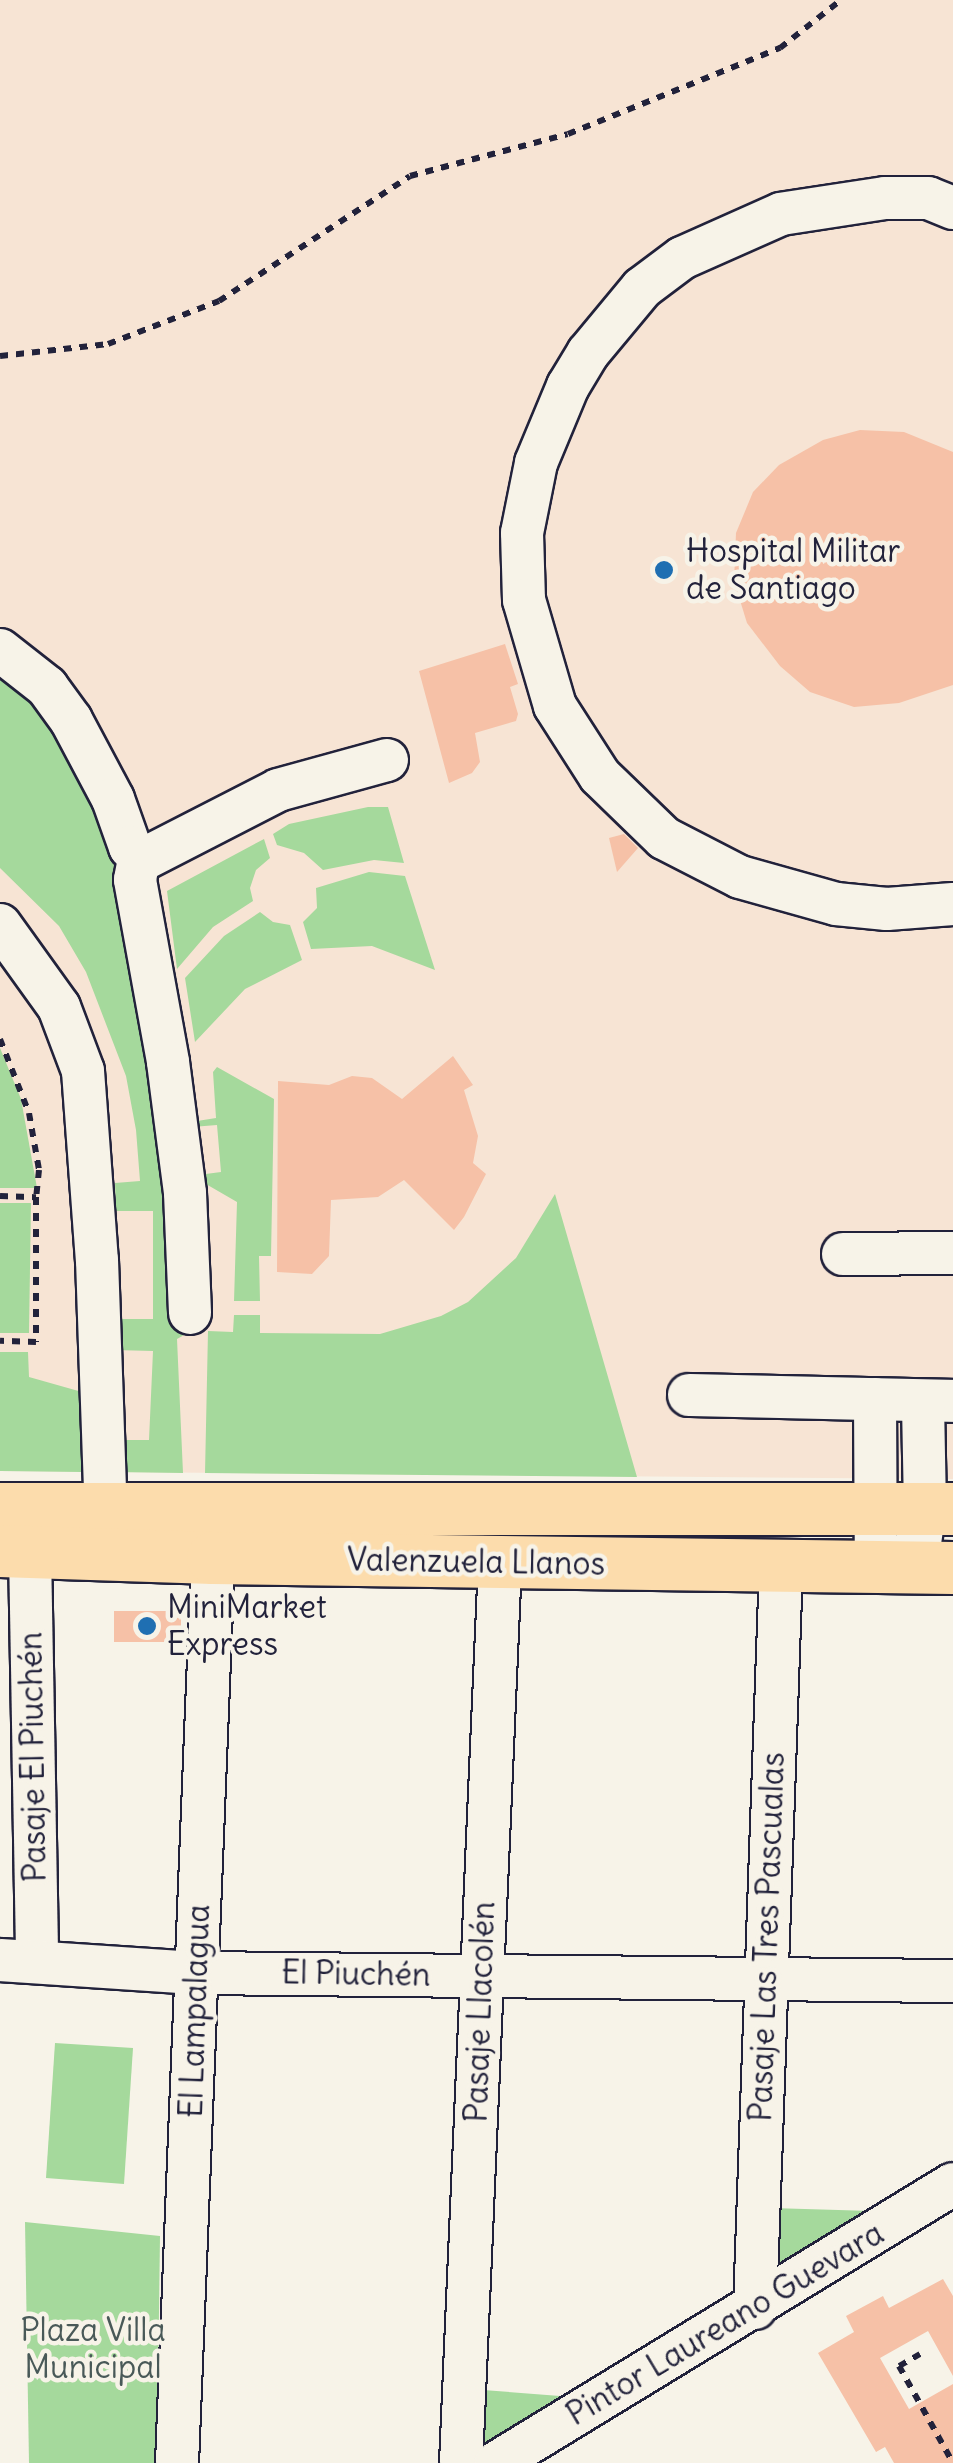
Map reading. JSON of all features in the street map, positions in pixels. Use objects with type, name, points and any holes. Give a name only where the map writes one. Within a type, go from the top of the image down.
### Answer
[{"type":"main road","name":"Valenzuela Llanos","points":[[0,1509],[212,1558],[953,1568]]},
{"type":"main road","name":"Valenzuela Llanos","points":[[15,1551],[107,1532],[919,1509]]},
{"type":"street","points":[[953,208],[928,198],[886,198],[781,214],[682,258],[642,288],[588,353],[568,386],[536,463],[522,533],[524,600],[555,706],[600,776],[654,830],[713,866],[796,894],[887,909],[953,904]]},
{"type":"street","points":[[0,650],[47,687],[71,720],[139,859],[135,880],[168,1062],[185,1192],[190,1313]]},
{"type":"street","points":[[139,859],[151,859],[226,813],[278,790],[388,760]]},
{"type":"street","points":[[0,924],[59,1006],[83,1071],[107,1532]]},
{"type":"street","points":[[842,1254],[953,1253]]},
{"type":"street","points":[[689,1395],[938,1401],[919,1509],[920,1542],[884,1568]]},
{"type":"street","points":[[875,1399],[919,1509]]},
{"type":"street","name":"Pasaje El Piuchén","points":[[15,1551],[18,1961]]},
{"type":"street","name":"El Lampalagua","points":[[177,2463],[212,1558]]},
{"type":"street","name":"Pasaje Llacolén","points":[[461,2463],[500,1562]]},
{"type":"street","name":"Pasaje Las Tres Pascualas","points":[[754,2308],[781,1567]]},
{"type":"street","name":"El Piuchén","points":[[18,1961],[197,1973],[953,1982]]},
{"type":"street","name":"Pintor Laureano Guevara","points":[[496,2463],[953,2184]]},
{"type":"path","points":[[0,356],[108,344],[219,302],[410,176],[568,134],[780,48],[841,0]]},
{"type":"path","points":[[0,1039],[29,1114],[39,1170],[36,1342],[0,1342]]},
{"type":"path","points":[[0,1196],[36,1197]]},
{"type":"path","points":[[920,2354],[899,2366],[952,2463]]},
{"type":"path","points":[[944,2446],[953,2442]]},
{"type":"shaded area","points":[[0,0],[953,0],[953,1479],[0,1471]]},
{"type":"green space","points":[[0,665],[53,716],[109,837],[126,896],[157,1080],[169,1317],[192,1321],[193,1330],[177,1339],[183,1473],[114,1472],[112,1440],[149,1440],[153,1351],[114,1350],[113,1319],[153,1319],[153,1211],[116,1211],[115,1183],[140,1181],[136,1130],[126,1076],[86,972],[59,926],[0,868]]},
{"type":"green space","points":[[368,807],[388,807],[404,863],[374,860],[323,870],[304,853],[277,845],[273,834],[289,824]]},
{"type":"green space","points":[[264,839],[270,858],[256,870],[250,888],[253,901],[213,927],[177,969],[167,891]]},
{"type":"green space","points":[[369,872],[405,876],[435,970],[372,946],[311,949],[303,922],[317,908],[316,888]]},
{"type":"green space","points":[[260,912],[273,922],[290,925],[302,960],[245,989],[195,1042],[185,978],[224,936]]},
{"type":"green space","points":[[0,1048],[21,1099],[37,1188],[0,1188]]},
{"type":"green space","points":[[217,1067],[274,1099],[271,1256],[259,1256],[260,1301],[234,1301],[237,1202],[199,1180],[198,1175],[221,1172],[217,1125],[192,1127],[191,1122],[216,1118],[213,1072]]},
{"type":"green space","points":[[555,1194],[637,1477],[205,1473],[208,1331],[233,1332],[234,1315],[260,1315],[260,1333],[380,1334],[441,1316],[468,1302],[516,1258]]},
{"type":"green space","points":[[0,1203],[31,1203],[29,1333],[0,1333]]},
{"type":"green space","points":[[0,1352],[28,1352],[29,1377],[82,1392],[82,1472],[0,1471]]},
{"type":"green space","points":[[55,2043],[133,2048],[124,2184],[46,2178]]},
{"type":"green space","points":[[771,2208],[872,2211],[769,2278]]},
{"type":"green space","name":"Plaza Villa Municipal","points":[[25,2222],[160,2236],[157,2463],[29,2463]]},
{"type":"green space","points":[[483,2390],[573,2397],[479,2460]]},
{"type":"building","points":[[860,430],[904,432],[953,452],[953,685],[899,703],[854,707],[810,692],[780,666],[747,623],[734,581],[736,533],[753,492],[779,465],[823,440]]},
{"type":"building","points":[[505,644],[518,684],[510,687],[518,714],[516,721],[475,733],[480,762],[472,773],[449,783],[419,671]]},
{"type":"building","points":[[624,834],[638,848],[617,872],[609,838]]},
{"type":"building","points":[[453,1056],[473,1085],[464,1090],[478,1136],[473,1163],[486,1174],[454,1230],[404,1180],[378,1197],[331,1200],[329,1256],[312,1274],[277,1272],[278,1081],[329,1085],[352,1076],[372,1078],[402,1099]]},
{"type":"building","name":"MiniMarket Express","points":[[114,1611],[181,1611],[181,1642],[114,1642]]},
{"type":"building","points":[[943,2279],[953,2296],[953,2376],[928,2331],[880,2358],[909,2409],[953,2384],[953,2463],[894,2463],[885,2447],[876,2452],[818,2353],[854,2332],[846,2316],[883,2296],[889,2308]]},
{"type":"place","name":"Hospital Militar de Santiago","points":[[664,570]]},
{"type":"place","name":"MiniMarket Express","points":[[147,1626]]}]
